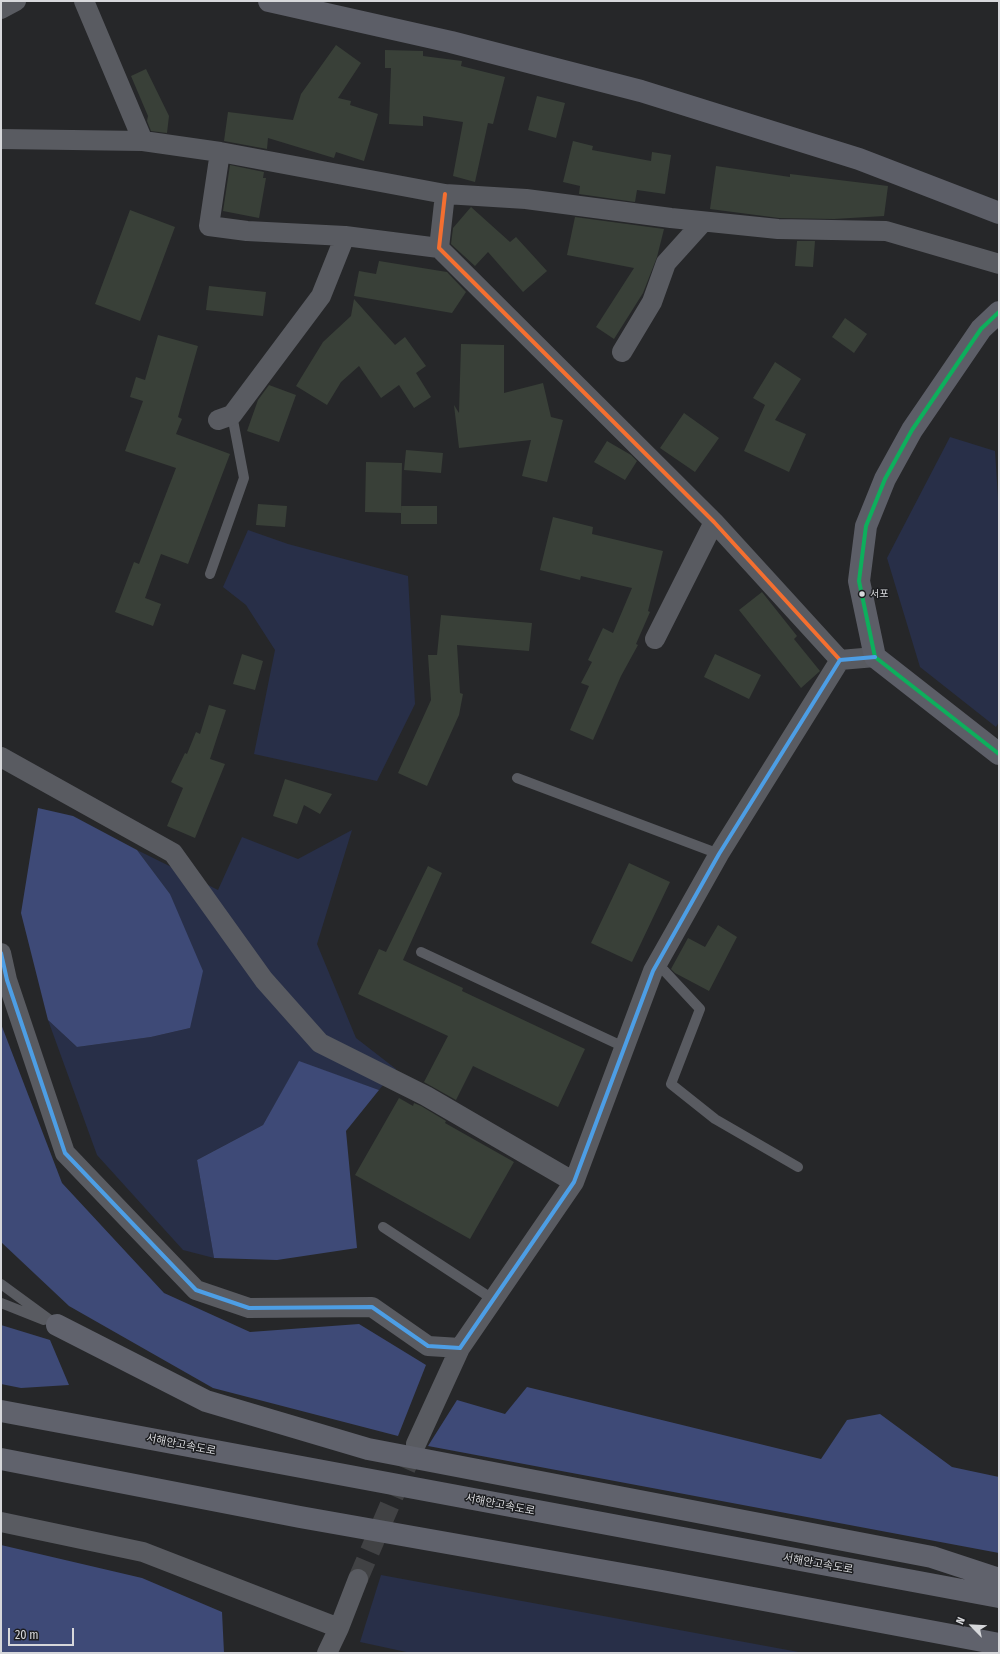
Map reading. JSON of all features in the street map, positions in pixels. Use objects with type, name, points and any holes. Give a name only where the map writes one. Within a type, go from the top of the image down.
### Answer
[{"type":"highway","points":[[57,1325],[206,1401],[368,1449],[932,1557],[999,1579]]},
{"type":"highway","name":"서해안고속도로","points":[[1,1411],[999,1597]]},
{"type":"highway","points":[[1,1458],[300,1517],[662,1581],[999,1644]]},
{"type":"street","points":[[1,9],[16,1]]},
{"type":"street","points":[[84,1],[143,141]]},
{"type":"street","points":[[269,1],[451,42],[641,91],[859,159],[999,213]]},
{"type":"street","points":[[1,139],[143,141],[220,152],[445,194],[526,199],[703,222],[778,229],[886,231],[999,264]]},
{"type":"street","points":[[220,152],[209,226],[248,231],[345,236],[439,248],[714,522],[840,660]]},
{"type":"street","points":[[439,248],[445,194]]},
{"type":"street","points":[[622,352],[652,302],[666,263],[703,222]]},
{"type":"street","points":[[225,418],[321,296],[345,236]]},
{"type":"street","points":[[999,312],[981,329],[909,435],[885,479],[866,526],[859,581],[875,657],[999,754]]},
{"type":"street","points":[[655,638],[714,522]]},
{"type":"street","points":[[840,660],[875,657]]},
{"type":"street","points":[[416,1444],[460,1348],[574,1182],[653,971],[719,854],[840,660]]},
{"type":"street","points":[[1,757],[173,853],[264,980],[320,1043],[426,1096],[574,1182]]},
{"type":"street","points":[[1,953],[7,980],[65,1153],[196,1290],[249,1308],[372,1307],[428,1346],[460,1348]]},
{"type":"street","points":[[1,1522],[144,1552],[339,1628]]},
{"type":"street","points":[[327,1653],[339,1628],[358,1579]]},
{"type":"lane","points":[[210,574],[244,478],[225,418]]},
{"type":"lane","points":[[517,778],[719,854]]},
{"type":"lane","points":[[421,952],[624,1047]]},
{"type":"lane","points":[[658,964],[700,1009],[671,1084],[715,1119],[798,1167]]},
{"type":"lane","points":[[383,1227],[494,1300]]},
{"type":"lane","points":[[1,1284],[57,1325]]},
{"type":"lane","points":[[1,1303],[57,1325]]},
{"type":"shaded area","points":[[950,437],[995,451],[999,513],[999,722],[996,727],[920,667],[887,558]]},
{"type":"shaded area","points":[[248,530],[288,544],[408,576],[415,704],[377,781],[254,754],[275,650],[246,605],[223,587]]},
{"type":"shaded area","points":[[38,808],[73,816],[137,850],[170,894],[203,971],[190,1028],[151,1037],[77,1047],[48,1020],[21,913]]},
{"type":"shaded area","points":[[352,830],[317,944],[356,1038],[396,1069],[379,1090],[299,1062],[263,1125],[197,1160],[214,1258],[183,1250],[97,1155],[48,1020],[77,1047],[151,1037],[190,1028],[170,894],[137,850],[218,890],[242,837],[298,859]]},
{"type":"shaded area","points":[[1,1024],[62,1183],[164,1293],[250,1332],[359,1324],[426,1365],[398,1436],[213,1388],[69,1306],[1,1242]]},
{"type":"shaded area","points":[[299,1061],[379,1090],[346,1131],[357,1248],[277,1260],[214,1258],[197,1160],[263,1125]]},
{"type":"shaded area","points":[[1,1325],[50,1340],[69,1385],[21,1388],[1,1384]]},
{"type":"shaded area","points":[[527,1387],[821,1459],[847,1420],[880,1414],[952,1467],[999,1477],[999,1553],[428,1446],[457,1400],[505,1414]]},
{"type":"shaded area","points":[[1,1545],[142,1578],[222,1612],[224,1653],[1,1653]]},
{"type":"shaded area","points":[[381,1575],[804,1653],[411,1653],[360,1642]]},
{"type":"building","points":[[336,45],[361,63],[338,98],[351,101],[350,105],[378,114],[364,161],[336,152],[334,158],[268,138],[267,149],[224,141],[228,112],[293,120],[301,94]]},
{"type":"building","points":[[385,50],[423,51],[423,56],[462,61],[461,66],[505,77],[493,124],[488,123],[475,182],[453,176],[463,122],[423,116],[423,126],[389,124],[391,68],[385,68]]},
{"type":"building","points":[[146,69],[169,116],[167,133],[151,131],[147,121],[148,116],[131,76]]},
{"type":"building","points":[[537,96],[565,103],[556,138],[528,130]]},
{"type":"building","points":[[573,141],[593,146],[592,150],[651,161],[652,152],[671,155],[665,194],[637,190],[635,202],[579,194],[580,186],[563,182]]},
{"type":"building","points":[[230,165],[264,172],[263,178],[266,178],[259,218],[223,211]]},
{"type":"building","points":[[716,166],[790,177],[790,174],[888,186],[884,216],[834,219],[779,218],[710,209]]},
{"type":"building","points":[[471,207],[510,242],[516,237],[547,271],[523,292],[488,252],[475,266],[451,244],[453,228]]},
{"type":"building","points":[[130,210],[175,227],[140,321],[95,304]]},
{"type":"building","points":[[575,217],[664,229],[657,257],[643,293],[614,339],[596,327],[634,268],[567,255]]},
{"type":"building","points":[[797,241],[815,241],[813,267],[795,266]]},
{"type":"building","points":[[379,261],[447,272],[466,292],[452,313],[354,296],[359,271],[376,274]]},
{"type":"building","points":[[209,286],[266,292],[263,316],[206,310]]},
{"type":"building","points":[[354,299],[395,345],[405,337],[426,366],[416,373],[431,397],[414,408],[399,385],[381,398],[359,366],[341,382],[327,405],[296,386],[323,342],[351,316]]},
{"type":"building","points":[[845,318],[867,334],[854,353],[832,337]]},
{"type":"building","points":[[158,335],[198,346],[178,417],[182,419],[176,434],[230,454],[188,564],[161,554],[145,598],[161,604],[153,626],[115,612],[134,562],[139,564],[176,468],[125,451],[143,401],[130,397],[136,377],[145,380]]},
{"type":"building","points":[[461,344],[504,345],[504,393],[543,383],[551,417],[563,420],[547,482],[522,476],[531,440],[459,448],[454,405],[459,413]]},
{"type":"building","points":[[775,362],[801,379],[775,420],[806,434],[789,472],[744,451],[765,405],[753,398]]},
{"type":"building","points":[[269,385],[296,395],[279,442],[247,431],[258,400]]},
{"type":"building","points":[[684,413],[719,438],[695,472],[660,448]]},
{"type":"building","points":[[607,441],[631,455],[637,461],[625,480],[594,462]]},
{"type":"building","points":[[406,450],[443,453],[441,473],[404,470]]},
{"type":"building","points":[[366,462],[402,463],[401,513],[365,512]]},
{"type":"building","points":[[258,504],[287,506],[285,527],[256,525]]},
{"type":"building","points":[[401,506],[437,506],[437,524],[401,524]]},
{"type":"building","points":[[553,517],[593,527],[592,534],[663,551],[648,611],[650,612],[636,644],[638,645],[621,676],[593,740],[570,730],[589,686],[581,683],[592,662],[588,660],[603,628],[613,633],[632,588],[581,576],[580,580],[540,570]]},
{"type":"building","points":[[762,592],[797,636],[794,639],[820,671],[801,688],[739,610]]},
{"type":"building","points":[[441,615],[532,623],[529,651],[457,645],[460,693],[463,694],[459,715],[427,786],[398,773],[431,700],[428,655],[437,655]]},
{"type":"building","points":[[242,654],[263,661],[255,690],[233,684]]},
{"type":"building","points":[[715,654],[761,675],[749,699],[704,677]]},
{"type":"building","points":[[209,705],[226,710],[210,759],[225,764],[195,838],[167,826],[183,788],[171,782],[185,753],[187,754],[196,732],[200,734]]},
{"type":"building","points":[[285,779],[332,794],[320,814],[304,805],[297,824],[273,816]]},
{"type":"building","points":[[629,863],[670,882],[632,962],[591,943]]},
{"type":"building","points":[[428,866],[442,873],[403,960],[463,988],[462,991],[585,1049],[558,1107],[473,1066],[456,1100],[424,1082],[448,1036],[358,994],[379,949],[386,952]]},
{"type":"building","points":[[718,925],[737,937],[709,991],[675,973],[671,969],[688,938],[705,947]]},
{"type":"building","points":[[399,1098],[413,1106],[414,1103],[421,1106],[446,1121],[445,1123],[514,1162],[470,1239],[355,1175]]},
{"type":"tunnel","points":[[358,1579],[416,1444]]},
{"type":"transit line","points":[[445,194],[439,248],[714,522],[840,660]]},
{"type":"transit line","points":[[999,312],[981,329],[912,430],[885,479],[866,526],[859,581],[875,657],[999,754]]},
{"type":"transit line","points":[[1,953],[7,980],[65,1153],[196,1290],[249,1308],[372,1307],[428,1346],[460,1348],[574,1182],[653,971],[719,854],[840,660],[875,657]]},
{"type":"place","name":"서포","points":[[862,594]]}]
